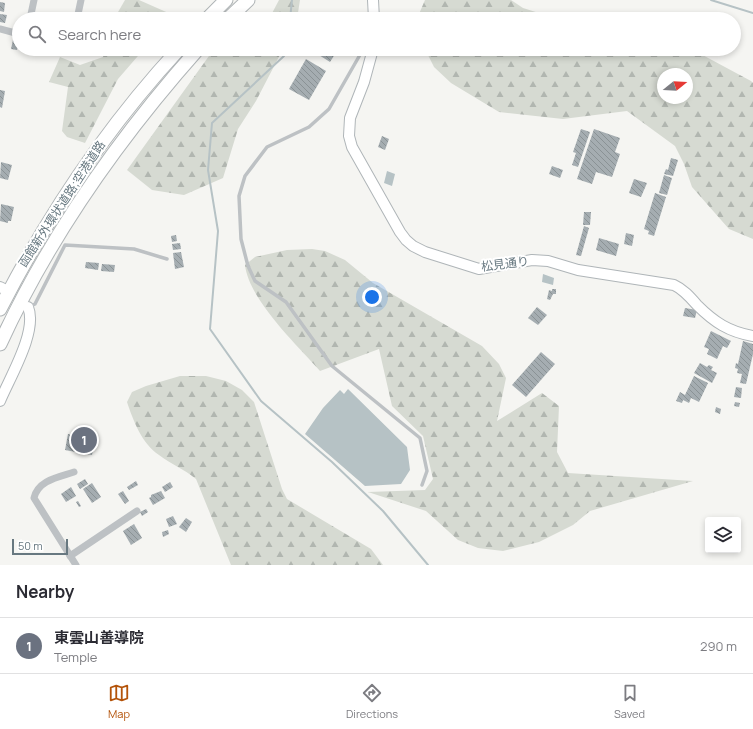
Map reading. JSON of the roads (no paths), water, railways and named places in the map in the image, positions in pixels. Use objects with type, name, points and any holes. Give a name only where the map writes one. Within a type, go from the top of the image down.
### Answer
[{"type":"highway","points":[[214,12],[226,0]]},
{"type":"highway","points":[[235,12],[248,0]]},
{"type":"highway","name":"函館新外環状道路;空港道路","points":[[0,309],[42,232],[78,176],[117,121],[173,56]]},
{"type":"highway","name":"函館新外環状道路;空港道路","points":[[0,344],[31,280],[55,239],[90,185],[129,131],[192,56]]},
{"type":"street","points":[[31,12],[34,0]]},
{"type":"street","points":[[78,12],[81,0]]},
{"type":"street","points":[[373,0],[374,12]]},
{"type":"street","points":[[0,29],[12,32]]},
{"type":"street","name":"松見通り","points":[[371,56],[364,82],[350,118],[349,136],[352,147],[400,232],[413,246],[446,259],[479,269],[532,260],[543,261],[578,270],[674,285],[681,288],[702,310],[722,326],[732,331],[753,336]]},
{"type":"street","points":[[0,401],[27,338],[31,322],[28,307]]},
{"type":"street","points":[[74,472],[46,482],[36,491],[34,498],[76,565]]},
{"type":"street","points":[[70,556],[137,511]]},
{"type":"lane","points":[[359,56],[329,109],[309,127],[267,147],[245,176],[239,196],[241,239],[248,266],[255,281],[286,302],[332,366],[420,438],[427,471],[422,485]]},
{"type":"lane","points":[[28,307],[35,304],[66,245],[134,249],[167,259]]},
{"type":"waterway","points":[[291,12],[292,0]]},
{"type":"waterway","points":[[711,0],[753,13]]},
{"type":"waterway","points":[[284,56],[212,123],[208,170],[218,231],[210,329],[261,401],[332,462],[383,511],[428,565]]},
{"type":"place","name":"東雲山善導院","points":[[84,440]]}]
